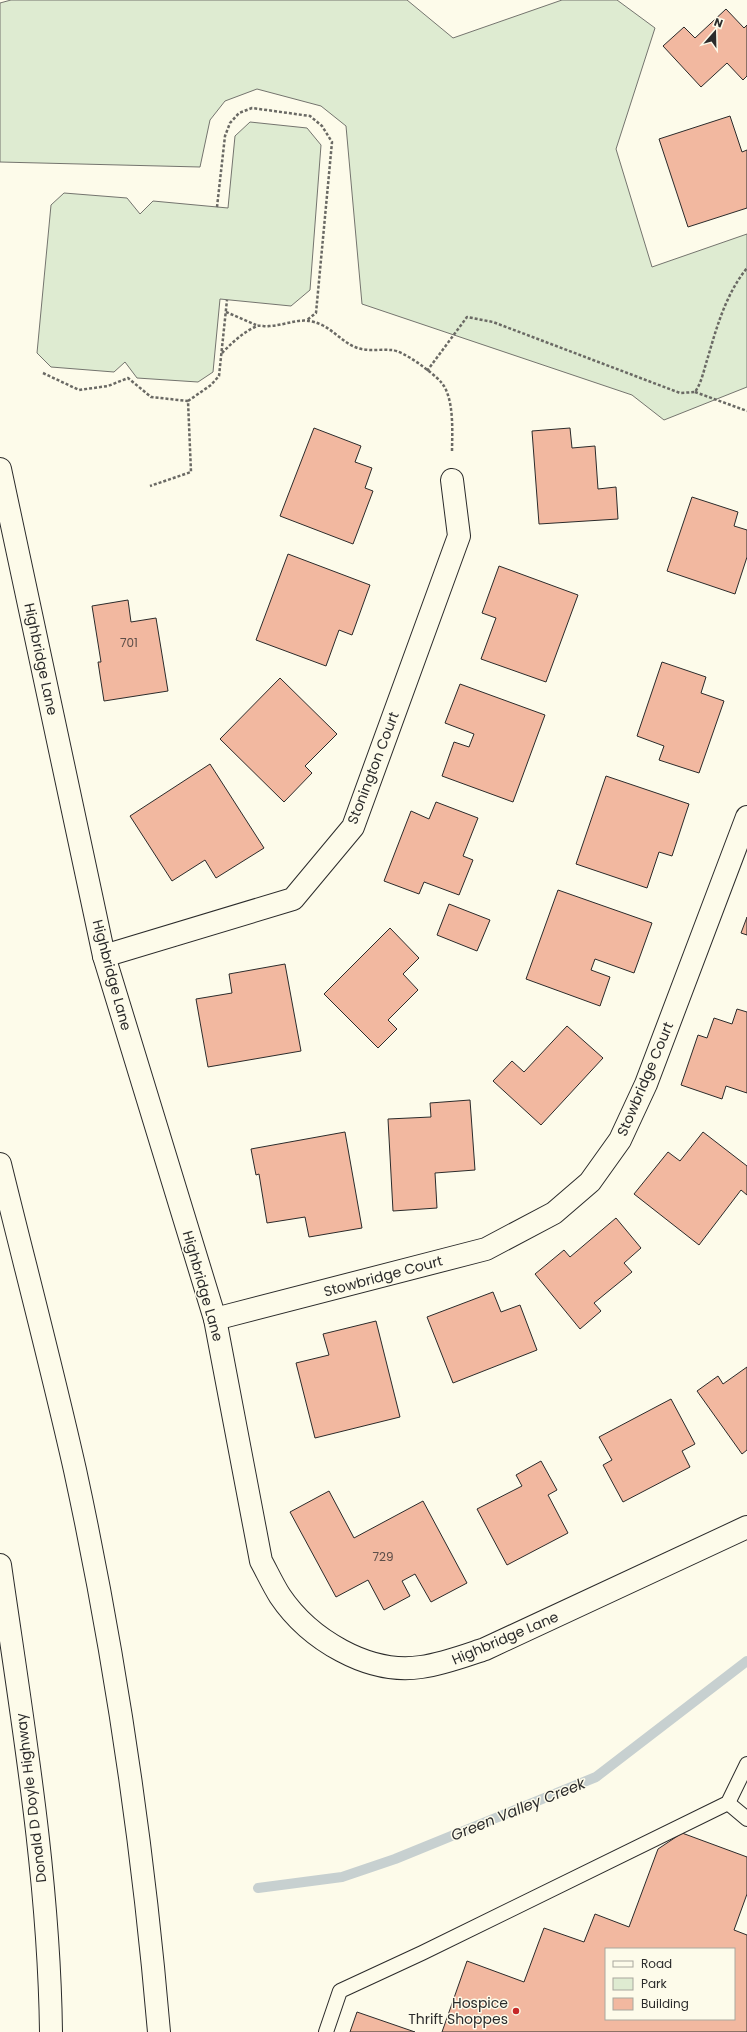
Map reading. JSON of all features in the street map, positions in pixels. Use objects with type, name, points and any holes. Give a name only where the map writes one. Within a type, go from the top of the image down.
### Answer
[{"type":"main road","name":"Highbridge Lane","points":[[0,469],[104,956],[215,1319],[261,1561],[280,1596],[299,1619],[323,1639],[358,1659],[395,1668],[419,1668],[441,1664],[485,1649],[747,1527]]},
{"type":"main road","name":"Stonington Court","points":[[104,956],[293,899],[353,827],[459,536],[452,480]]},
{"type":"main road","name":"Stowbridge Court","points":[[215,1319],[486,1249],[554,1214],[590,1182],[620,1140],[646,1084],[747,817]]},
{"type":"main road","points":[[0,1164],[75,1470],[107,1635],[131,1784],[152,1944],[159,2032]]},
{"type":"main road","name":"Donald D Doyle Highway","points":[[0,1564],[32,1788],[50,1979],[51,2032]]},
{"type":"lane","points":[[326,2032],[340,1991],[422,1953],[728,1803],[747,1764]]},
{"type":"lane","points":[[728,1803],[747,1819]]},
{"type":"path","points":[[217,207],[225,136],[230,123],[239,113],[252,108],[310,116],[322,126],[332,142],[316,313],[307,320]]},
{"type":"path","points":[[695,392],[733,287],[747,268]]},
{"type":"path","points":[[43,373],[79,390],[108,386],[128,378],[151,396],[188,401],[211,385],[219,376],[227,300]]},
{"type":"path","points":[[226,312],[256,326],[270,326],[307,320],[323,325],[356,348],[377,351],[392,350],[415,361],[442,383],[447,394],[451,422],[452,480]]},
{"type":"path","points":[[427,371],[467,317],[493,322],[680,393],[688,394],[695,392],[747,411]]},
{"type":"path","points":[[222,353],[236,338],[256,326]]},
{"type":"path","points":[[150,486],[192,472],[188,401]]},
{"type":"green space","points":[[11,0],[407,0],[453,38],[562,0],[617,0],[655,28],[616,149],[652,267],[747,234],[747,387],[664,420],[632,395],[362,304],[346,126],[321,106],[257,89],[225,101],[210,120],[200,167],[0,162],[0,3]]},
{"type":"green space","points":[[250,122],[307,128],[321,145],[310,290],[291,306],[220,299],[213,372],[198,382],[137,378],[125,362],[114,372],[51,367],[37,353],[51,205],[64,193],[127,198],[140,214],[153,201],[228,208],[235,136]]},
{"type":"building","points":[[726,9],[744,28],[747,25],[747,76],[743,80],[727,63],[701,87],[663,46],[684,27],[695,38]]},
{"type":"building","points":[[730,116],[742,152],[747,150],[747,208],[688,227],[659,139]]},
{"type":"building","points":[[314,428],[361,446],[355,462],[372,468],[365,488],[373,491],[353,544],[280,516]]},
{"type":"building","points":[[570,428],[572,448],[595,446],[598,489],[616,487],[618,519],[539,524],[532,431]]},
{"type":"building","points":[[692,497],[738,512],[734,526],[747,530],[747,557],[735,594],[667,571]]},
{"type":"building","points":[[288,554],[370,585],[352,635],[339,630],[326,666],[256,640]]},
{"type":"building","points":[[499,566],[578,595],[546,682],[481,659],[496,618],[482,613]]},
{"type":"building","points":[[128,600],[131,622],[156,618],[168,691],[104,701],[98,662],[101,662],[92,606]]},
{"type":"building","points":[[662,662],[706,677],[701,693],[724,701],[699,773],[659,760],[664,746],[637,736]]},
{"type":"building","points":[[280,678],[337,734],[305,766],[312,773],[284,802],[220,739]]},
{"type":"building","points":[[460,684],[545,715],[513,802],[442,776],[454,742],[469,747],[474,734],[445,723]]},
{"type":"building","points":[[210,764],[264,848],[216,878],[205,860],[172,881],[130,816]]},
{"type":"building","points":[[606,776],[689,804],[672,856],[659,852],[647,888],[576,864]]},
{"type":"building","points":[[436,802],[478,818],[463,856],[473,860],[459,895],[424,882],[419,894],[384,881],[411,811],[429,819]]},
{"type":"building","points":[[558,890],[652,923],[634,973],[595,959],[591,970],[610,977],[600,1006],[526,979]]},
{"type":"building","points":[[449,904],[490,920],[477,951],[437,935]]},
{"type":"building","points":[[747,917],[747,935],[741,933]]},
{"type":"building","points":[[390,928],[419,958],[403,974],[418,990],[388,1020],[397,1029],[378,1048],[324,994]]},
{"type":"building","points":[[285,964],[301,1051],[208,1067],[196,999],[232,993],[229,974]]},
{"type":"building","points":[[737,1009],[747,1012],[747,1093],[726,1086],[722,1099],[681,1085],[698,1035],[707,1038],[714,1018],[732,1024]]},
{"type":"building","points":[[567,1026],[603,1058],[541,1125],[493,1081],[512,1061],[524,1072]]},
{"type":"building","points":[[470,1100],[475,1170],[435,1173],[437,1208],[393,1211],[388,1119],[431,1117],[430,1103]]},
{"type":"building","points":[[345,1132],[362,1228],[309,1237],[305,1217],[267,1223],[259,1174],[256,1175],[251,1149]]},
{"type":"building","points":[[703,1132],[747,1166],[747,1195],[741,1190],[699,1245],[634,1194],[668,1152],[680,1161]]},
{"type":"building","points":[[616,1218],[641,1248],[624,1263],[632,1272],[594,1303],[601,1311],[580,1329],[535,1274],[564,1250],[570,1257]]},
{"type":"building","points":[[493,1292],[501,1312],[520,1305],[537,1350],[453,1383],[427,1317]]},
{"type":"building","points":[[376,1321],[400,1417],[315,1438],[296,1363],[329,1355],[323,1334]]},
{"type":"building","points":[[747,1367],[747,1450],[742,1454],[697,1391],[718,1376],[723,1384]]},
{"type":"building","points":[[671,1399],[695,1444],[682,1451],[690,1467],[623,1502],[603,1465],[612,1460],[599,1437]]},
{"type":"building","points":[[541,1461],[557,1490],[548,1495],[568,1533],[507,1565],[477,1509],[522,1486],[516,1475]]},
{"type":"building","points":[[329,1491],[354,1538],[423,1501],[467,1583],[431,1602],[415,1574],[402,1581],[410,1596],[384,1610],[368,1580],[336,1597],[290,1512]]},
{"type":"building","points":[[682,1833],[747,1857],[747,1894],[734,1930],[747,1935],[747,2032],[442,2032],[467,1961],[524,1982],[544,1928],[584,1942],[595,1914],[629,1927],[658,1849]]},
{"type":"building","points":[[357,2012],[415,2032],[350,2032]]},
{"type":"waterway","name":"Green Valley Creek","points":[[258,1888],[342,1877],[395,1859],[596,1777],[747,1661]]},
{"type":"place","name":"Hospice Thrift Shoppes","points":[[516,2011]]}]
